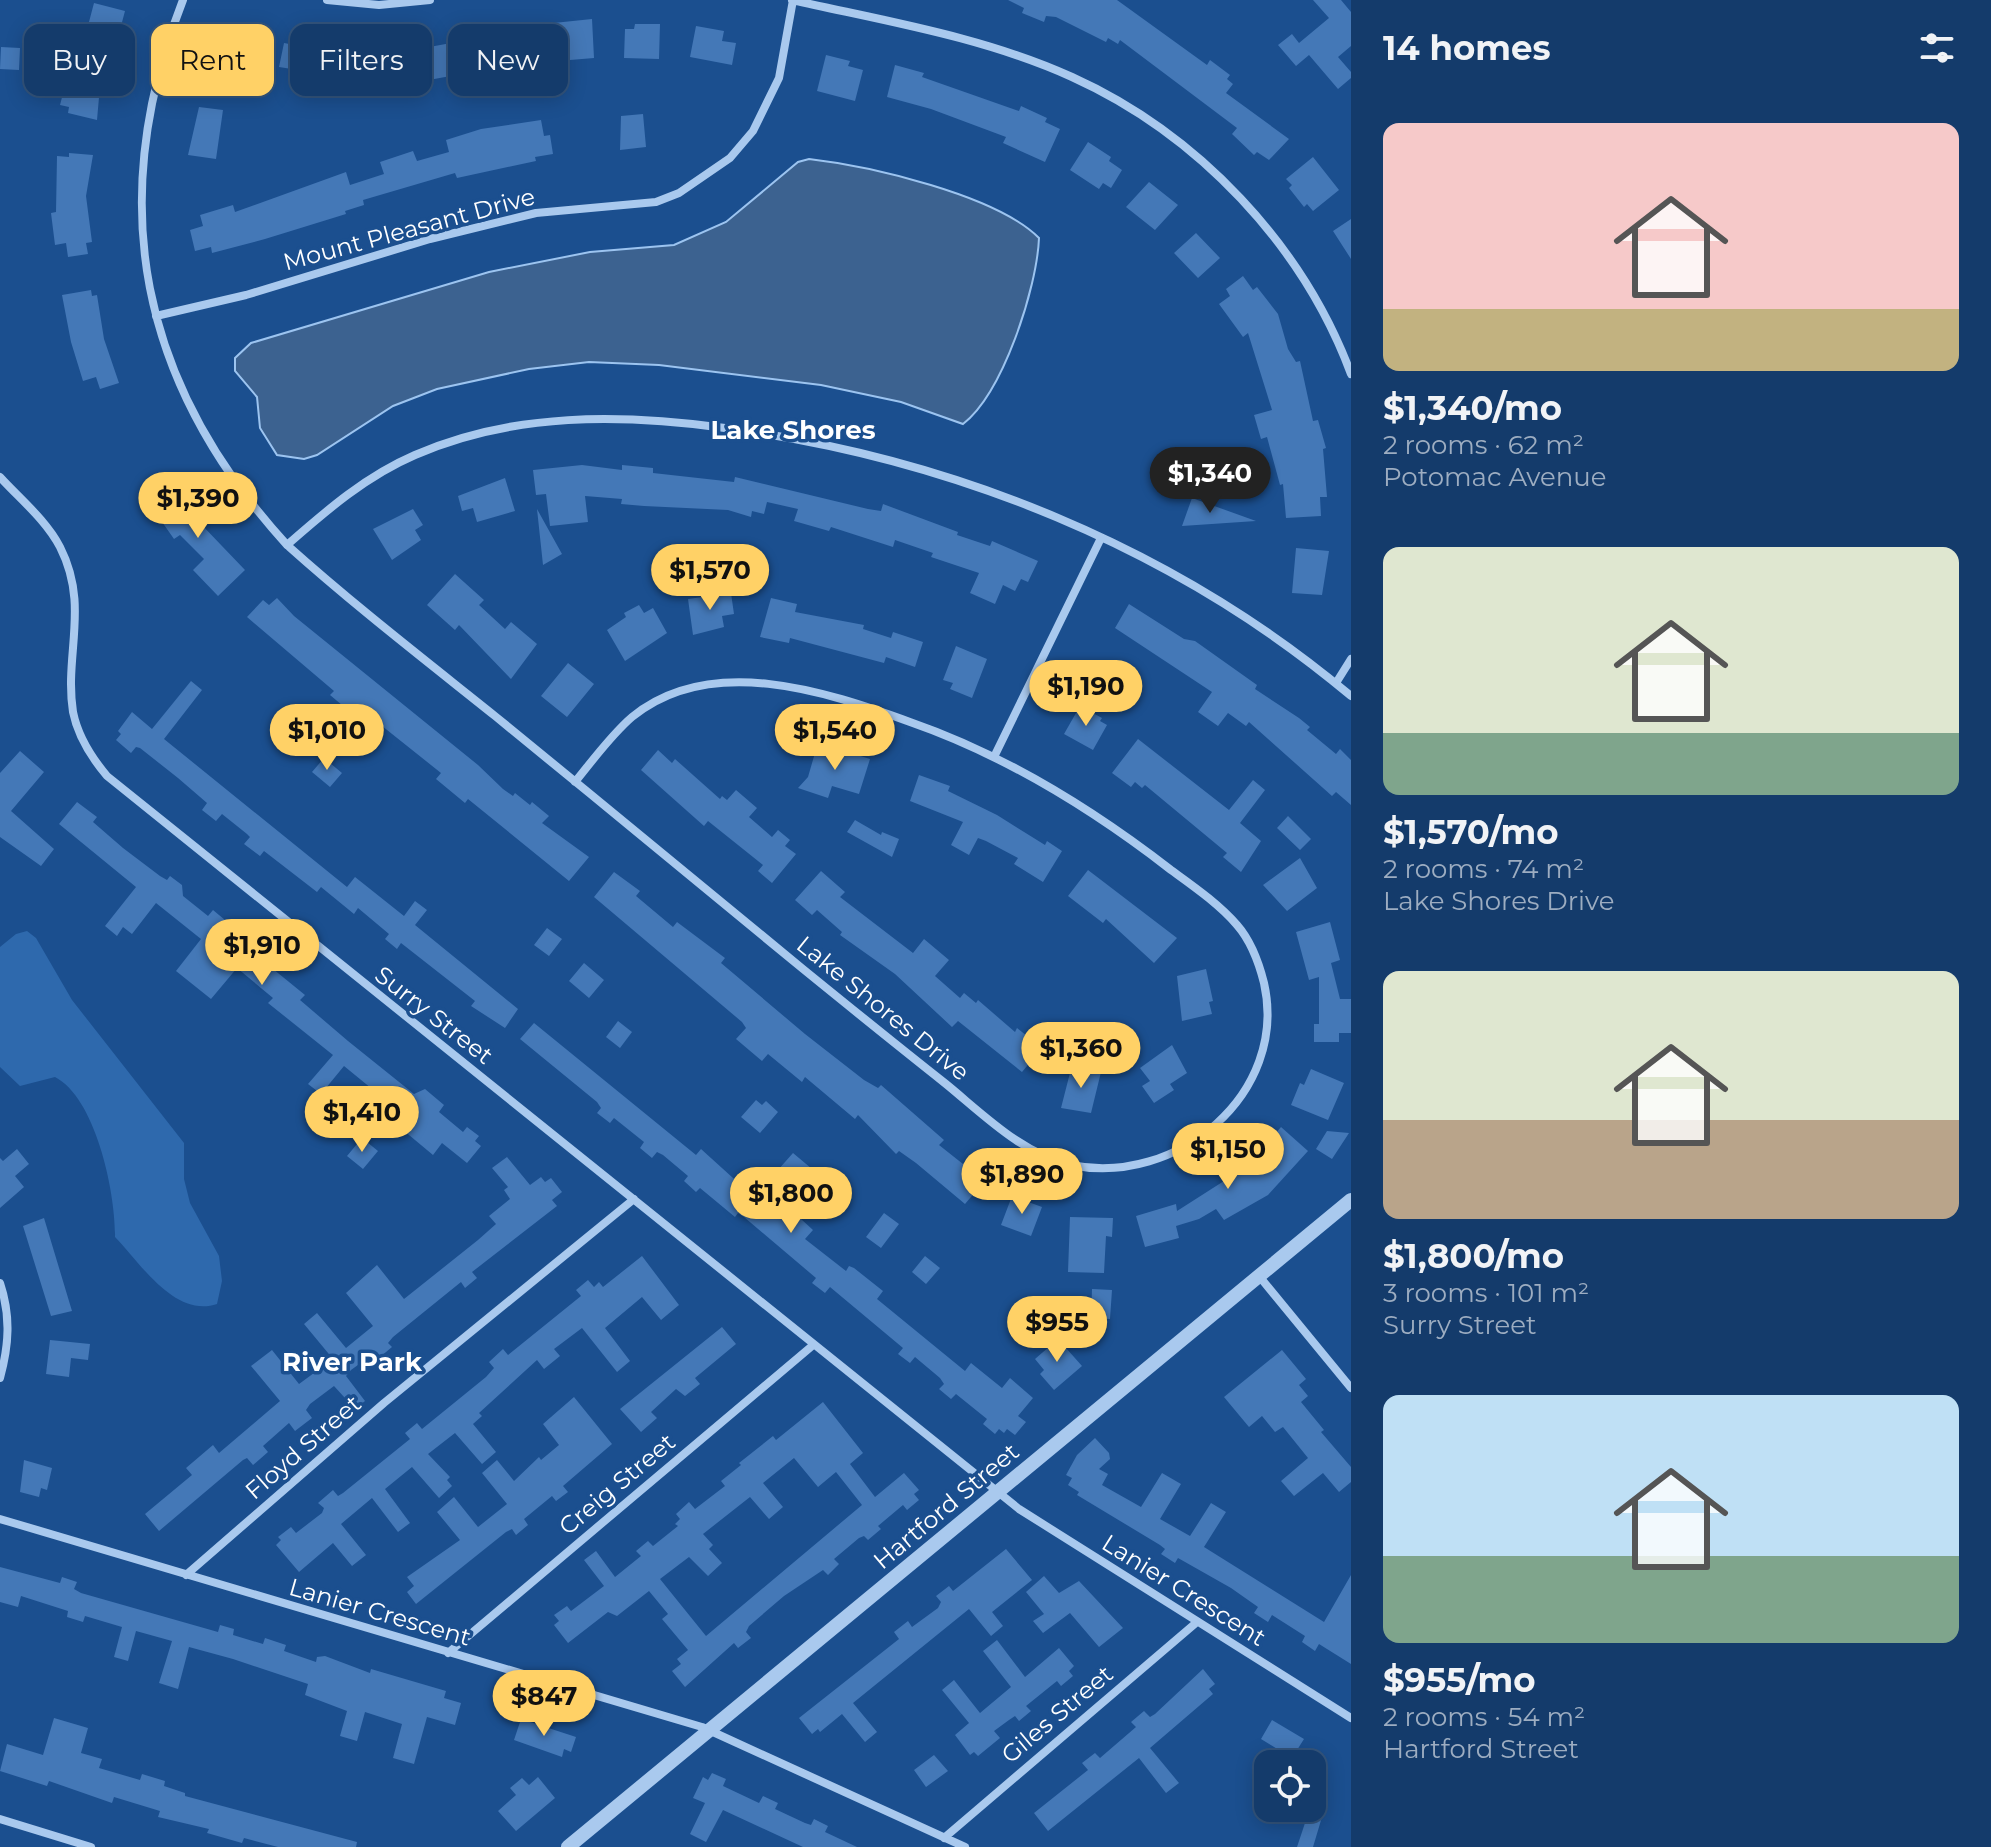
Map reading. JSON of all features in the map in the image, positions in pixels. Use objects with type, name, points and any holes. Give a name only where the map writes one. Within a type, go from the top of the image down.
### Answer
[{"type":"street","name":"Lake Shores Drive","points":[[183,0],[159,69],[145,129],[140,182],[143,234],[156,316],[184,394],[215,456],[253,507],[287,545],[575,782],[1021,1145],[1072,1165],[1105,1168],[1160,1159],[1208,1132],[1238,1101],[1254,1073],[1267,1017],[1259,966],[1237,925],[1184,880],[1066,796],[994,757],[935,731],[830,697],[780,687],[708,682],[678,691],[629,720],[575,782]]},
{"type":"street","points":[[327,0],[379,5],[430,0]]},
{"type":"street","name":"Mount Pleasant Drive","points":[[156,316],[246,295],[430,239],[536,213],[656,202],[679,193],[730,158],[753,131],[779,78],[792,0]]},
{"type":"street","points":[[792,0],[944,34],[1009,53],[1072,77],[1152,123],[1224,182],[1291,258],[1318,302],[1351,374]]},
{"type":"street","points":[[287,545],[340,499],[416,454],[508,428],[612,418],[665,420],[742,430],[884,457],[1022,502],[1101,538],[1220,604],[1351,696]]},
{"type":"street","name":"Surry Street","points":[[0,477],[48,529],[71,578],[77,606],[73,710],[81,737],[107,776],[812,1346],[998,1492]]},
{"type":"street","points":[[994,757],[1101,538]]},
{"type":"street","points":[[1336,683],[1351,659]]},
{"type":"street","name":"Floyd Street","points":[[186,1575],[384,1403],[634,1199]]},
{"type":"street","name":"Hartford Street","points":[[568,1847],[1351,1200]]},
{"type":"street","points":[[1259,1276],[1351,1388]]},
{"type":"street","points":[[0,1283],[8,1324],[7,1351],[0,1378]]},
{"type":"street","name":"Creig Street","points":[[448,1653],[812,1346]]},
{"type":"street","name":"Lanier Crescent","points":[[998,1492],[1351,1718]]},
{"type":"street","name":"Lanier Crescent","points":[[0,1519],[709,1731],[965,1847]]},
{"type":"street","name":"Giles Street","points":[[944,1838],[1197,1622]]},
{"type":"street","points":[[0,1819],[91,1847]]},
{"type":"shaded area","points":[[809,159],[865,168],[931,185],[994,208],[1039,238],[1025,311],[1004,365],[978,409],[963,424],[901,402],[821,385],[659,365],[589,362],[529,369],[437,389],[393,406],[317,455],[304,459],[277,455],[260,428],[257,397],[235,371],[235,358],[251,343],[489,272],[590,252],[674,245],[726,222],[798,162]]},
{"type":"shaded area","points":[[27,931],[36,938],[72,1000],[184,1143],[184,1179],[190,1203],[219,1256],[222,1281],[217,1304],[202,1306],[173,1296],[148,1274],[115,1237],[112,1197],[101,1149],[82,1105],[69,1088],[55,1077],[20,1086],[0,1067],[0,947],[16,934]]},
{"type":"building","points":[[1008,0],[1117,0],[1207,65],[1210,60],[1230,75],[1227,79],[1233,84],[1226,93],[1289,139],[1269,160],[1257,152],[1254,155],[1232,134],[1237,128],[1120,40],[1118,44],[1108,38],[1106,42],[1056,17],[1046,16],[1044,22],[1022,13],[1024,8]]},
{"type":"building","points":[[1313,0],[1341,0],[1351,12],[1351,46],[1338,57],[1351,72],[1351,78],[1338,89],[1309,55],[1296,66],[1278,45],[1292,34],[1299,43],[1329,18]]},
{"type":"building","points":[[94,3],[125,11],[122,24],[88,24]]},
{"type":"building","points":[[592,19],[594,58],[568,60],[568,24],[544,24]]},
{"type":"building","points":[[635,24],[660,24],[659,59],[624,58],[625,29],[634,29]]},
{"type":"building","points":[[696,26],[724,31],[722,41],[736,43],[732,65],[690,57]]},
{"type":"building","points":[[284,43],[290,44],[290,69],[279,67]]},
{"type":"building","points":[[448,44],[448,76],[432,79],[432,46]]},
{"type":"building","points":[[1,47],[20,48],[19,70],[0,69]]},
{"type":"building","points":[[826,55],[850,61],[848,66],[863,70],[855,101],[817,91]]},
{"type":"building","points":[[895,65],[924,73],[922,77],[1019,111],[1021,106],[1047,118],[1045,122],[1060,129],[1045,162],[1003,143],[1006,137],[931,109],[887,97]]},
{"type":"building","points":[[62,96],[99,96],[97,120],[68,113],[69,107],[60,105]]},
{"type":"building","points":[[199,107],[223,110],[216,159],[188,155]]},
{"type":"building","points":[[643,114],[646,147],[620,150],[621,116]]},
{"type":"building","points":[[541,120],[544,136],[550,135],[553,154],[535,157],[536,161],[457,178],[455,173],[363,200],[364,205],[345,211],[346,214],[265,239],[212,253],[211,247],[195,251],[190,230],[203,226],[200,215],[233,205],[235,212],[346,172],[350,185],[384,174],[380,162],[413,151],[417,161],[449,152],[446,140],[481,129]]},
{"type":"building","points":[[1088,142],[1111,157],[1109,161],[1122,170],[1111,188],[1103,183],[1099,189],[1070,170]]},
{"type":"building","points":[[69,153],[93,155],[86,196],[92,242],[86,243],[88,254],[68,257],[66,243],[55,245],[51,213],[56,212],[57,156],[69,157]]},
{"type":"building","points":[[1313,157],[1339,190],[1313,211],[1307,204],[1304,207],[1286,179]]},
{"type":"building","points":[[1149,182],[1178,205],[1155,230],[1126,207]]},
{"type":"building","points":[[1351,219],[1351,259],[1333,231]]},
{"type":"building","points":[[1196,233],[1220,258],[1198,278],[1174,253]]},
{"type":"building","points":[[1243,276],[1253,290],[1257,287],[1278,314],[1288,349],[1296,362],[1300,361],[1313,421],[1318,420],[1326,448],[1323,449],[1327,497],[1320,497],[1321,516],[1286,518],[1283,484],[1280,485],[1267,437],[1261,439],[1254,415],[1272,410],[1248,333],[1243,337],[1219,304],[1230,296],[1226,289]]},
{"type":"building","points":[[91,290],[92,296],[97,295],[104,339],[119,383],[100,389],[96,377],[83,381],[71,342],[62,295]]},
{"type":"building","points":[[582,465],[622,470],[622,465],[653,468],[653,473],[734,482],[735,477],[868,509],[881,511],[883,504],[958,532],[957,535],[990,546],[992,541],[1038,561],[1028,582],[1021,579],[1015,591],[1003,585],[995,604],[970,593],[979,573],[931,557],[933,553],[895,540],[893,547],[831,527],[829,531],[794,521],[798,509],[767,502],[764,514],[752,511],[751,517],[728,510],[621,504],[622,499],[585,496],[588,522],[550,526],[546,494],[536,495],[533,470]]},
{"type":"building","points":[[505,478],[515,511],[477,522],[473,508],[462,511],[458,496]]},
{"type":"building","points":[[174,484],[202,520],[199,522],[245,570],[218,596],[193,570],[204,559],[180,535],[174,539],[153,509],[162,503],[157,495]]},
{"type":"building","points":[[1192,498],[1256,521],[1182,526]]},
{"type":"building","points":[[413,509],[423,525],[415,530],[421,540],[392,560],[373,529]]},
{"type":"building","points":[[537,509],[562,554],[543,565]]},
{"type":"building","points":[[1296,548],[1329,551],[1322,595],[1292,593]]},
{"type":"building","points":[[455,574],[484,600],[479,605],[505,629],[511,622],[537,644],[511,679],[459,625],[455,630],[427,605]]},
{"type":"building","points":[[731,593],[734,614],[722,616],[724,627],[693,635],[688,599]]},
{"type":"building","points":[[277,598],[294,616],[478,765],[503,789],[513,796],[515,793],[530,805],[532,802],[549,816],[542,823],[589,857],[569,881],[468,799],[465,803],[436,779],[441,773],[377,722],[367,735],[350,721],[355,716],[330,695],[334,691],[247,617],[263,600],[269,605]]},
{"type":"building","points":[[771,598],[797,604],[795,612],[864,625],[863,629],[891,638],[893,632],[923,642],[915,667],[886,657],[884,663],[790,638],[789,643],[760,637]]},
{"type":"building","points":[[1129,604],[1184,639],[1195,641],[1257,685],[1255,689],[1299,718],[1310,727],[1307,730],[1336,754],[1340,749],[1351,760],[1351,805],[1336,792],[1332,796],[1249,722],[1246,726],[1228,713],[1218,726],[1198,712],[1212,692],[1115,628]]},
{"type":"building","points":[[639,605],[644,613],[653,608],[667,633],[625,661],[607,630],[626,617],[624,613]]},
{"type":"building","points":[[956,646],[987,659],[972,698],[950,689],[953,683],[943,680]]},
{"type":"building","points":[[568,663],[594,684],[567,717],[541,696]]},
{"type":"building","points":[[191,681],[202,690],[164,739],[347,887],[355,877],[404,916],[415,901],[427,910],[415,925],[518,1009],[505,1028],[471,1006],[475,1001],[401,943],[397,949],[385,939],[389,934],[358,908],[354,914],[321,887],[317,892],[264,851],[260,856],[244,844],[250,837],[247,834],[222,814],[216,821],[202,810],[207,803],[178,778],[140,748],[136,747],[131,753],[116,740],[121,734],[118,731],[132,712],[152,729]]},
{"type":"building","points":[[1080,706],[1102,718],[1100,721],[1107,725],[1093,750],[1064,734]]},
{"type":"building","points":[[1138,739],[1229,810],[1253,780],[1265,790],[1240,823],[1261,841],[1241,872],[1223,857],[1227,853],[1145,785],[1142,788],[1135,782],[1131,787],[1112,773]]},
{"type":"building","points":[[817,746],[828,750],[829,746],[870,759],[859,794],[832,786],[828,798],[798,788],[808,777]]},
{"type":"building","points":[[658,750],[672,763],[675,759],[720,799],[722,796],[727,800],[736,790],[757,808],[749,817],[772,837],[778,830],[790,840],[785,846],[796,854],[772,883],[758,871],[763,865],[708,821],[704,826],[641,770]]},
{"type":"building","points":[[20,751],[44,772],[11,811],[54,849],[41,866],[0,837],[0,773]]},
{"type":"building","points":[[324,758],[342,773],[330,787],[312,772]]},
{"type":"building","points":[[919,775],[950,786],[948,791],[997,815],[1045,845],[1047,841],[1062,851],[1043,882],[1014,864],[1018,858],[986,841],[978,838],[969,855],[951,845],[963,822],[910,801]]},
{"type":"building","points":[[77,802],[97,817],[93,822],[123,848],[160,876],[167,880],[170,876],[182,885],[183,896],[208,916],[213,910],[225,920],[220,926],[305,995],[300,1000],[348,1041],[414,1094],[425,1089],[444,1105],[439,1112],[463,1132],[467,1127],[479,1136],[475,1141],[481,1146],[467,1163],[442,1143],[433,1155],[391,1120],[399,1111],[344,1066],[321,1094],[308,1084],[333,1055],[268,1003],[273,998],[237,968],[211,999],[176,971],[201,939],[156,903],[132,934],[123,927],[117,936],[105,926],[136,887],[59,824]]},
{"type":"building","points":[[1288,816],[1311,839],[1300,850],[1277,828]]},
{"type":"building","points":[[855,820],[881,835],[882,832],[899,839],[892,857],[847,832]]},
{"type":"building","points":[[1300,858],[1317,888],[1287,911],[1263,885]]},
{"type":"building","points":[[1088,870],[1177,938],[1154,963],[1106,919],[1103,923],[1068,896]]},
{"type":"building","points":[[821,871],[845,892],[840,897],[913,953],[924,939],[949,960],[935,976],[960,998],[964,993],[976,1003],[978,1000],[1015,1032],[1017,1028],[1042,1048],[1022,1072],[958,1021],[952,1027],[895,974],[840,935],[842,932],[817,910],[812,915],[795,900]]},
{"type":"building","points":[[614,872],[640,891],[636,896],[673,927],[677,922],[725,958],[721,963],[805,1034],[864,1080],[878,1088],[881,1085],[944,1140],[939,1145],[963,1164],[967,1160],[988,1177],[965,1204],[916,1163],[899,1151],[896,1154],[858,1115],[855,1119],[805,1077],[802,1082],[768,1054],[762,1061],[736,1039],[746,1028],[742,1022],[594,897]]},
{"type":"building","points":[[1330,922],[1340,960],[1331,963],[1340,999],[1351,999],[1351,1033],[1339,1033],[1339,1042],[1314,1042],[1314,1024],[1319,1024],[1319,977],[1309,980],[1296,932]]},
{"type":"building","points":[[547,928],[562,939],[549,956],[534,945]]},
{"type":"building","points":[[584,963],[604,980],[589,998],[569,981]]},
{"type":"building","points":[[1206,969],[1213,1001],[1209,1002],[1212,1014],[1182,1021],[1177,976]]},
{"type":"building","points":[[618,1021],[632,1032],[620,1048],[606,1037]]},
{"type":"building","points":[[534,1023],[696,1155],[701,1149],[754,1197],[793,1153],[830,1184],[801,1219],[813,1230],[805,1239],[846,1271],[849,1266],[854,1268],[883,1291],[877,1299],[965,1371],[971,1363],[1002,1388],[1010,1378],[1033,1398],[1018,1416],[1026,1422],[1015,1435],[1007,1429],[1004,1433],[999,1429],[995,1434],[983,1424],[987,1419],[956,1394],[951,1399],[939,1389],[944,1384],[940,1378],[915,1357],[910,1363],[898,1354],[903,1348],[830,1287],[825,1293],[812,1283],[816,1278],[744,1217],[738,1213],[735,1217],[700,1188],[696,1192],[684,1181],[688,1176],[663,1155],[657,1152],[652,1158],[640,1148],[644,1142],[614,1118],[610,1123],[597,1113],[601,1108],[597,1102],[520,1039]]},
{"type":"building","points":[[1172,1045],[1187,1073],[1170,1084],[1174,1090],[1154,1103],[1142,1086],[1150,1081],[1140,1068]]},
{"type":"building","points":[[1072,1065],[1101,1072],[1091,1113],[1061,1108]]},
{"type":"building","points":[[1311,1069],[1344,1083],[1328,1120],[1291,1105],[1300,1083],[1304,1085]]},
{"type":"building","points":[[756,1100],[762,1105],[766,1101],[778,1112],[760,1133],[741,1117]]},
{"type":"building","points":[[1281,1127],[1308,1151],[1268,1195],[1224,1220],[1216,1209],[1199,1219],[1176,1226],[1179,1238],[1145,1247],[1136,1216],[1176,1204],[1177,1211],[1249,1165]]},
{"type":"building","points":[[1327,1131],[1349,1133],[1332,1159],[1316,1149]]},
{"type":"building","points":[[362,1138],[378,1151],[363,1169],[347,1156]]},
{"type":"building","points":[[17,1149],[29,1164],[15,1176],[24,1187],[0,1208],[0,1158],[3,1161]]},
{"type":"building","points":[[507,1157],[530,1185],[541,1177],[545,1182],[551,1178],[562,1192],[552,1200],[557,1206],[472,1272],[477,1278],[465,1288],[461,1282],[393,1337],[388,1343],[392,1347],[380,1357],[376,1352],[351,1370],[346,1376],[365,1401],[355,1409],[334,1386],[310,1404],[306,1410],[312,1418],[295,1431],[289,1423],[263,1446],[268,1452],[253,1465],[247,1458],[243,1460],[159,1531],[145,1514],[192,1475],[186,1468],[213,1445],[219,1453],[280,1401],[251,1366],[272,1350],[299,1384],[333,1359],[304,1324],[317,1313],[346,1348],[373,1326],[346,1293],[377,1265],[404,1299],[478,1240],[496,1224],[489,1216],[510,1199],[504,1190],[508,1187],[492,1168]]},
{"type":"building","points":[[1012,1196],[1042,1207],[1031,1236],[1001,1225]]},
{"type":"building","points":[[884,1213],[899,1224],[881,1248],[866,1237]]},
{"type":"building","points":[[1070,1217],[1113,1218],[1112,1237],[1106,1236],[1104,1273],[1068,1272]]},
{"type":"building","points":[[44,1218],[72,1311],[51,1316],[23,1226]]},
{"type":"building","points":[[642,1256],[679,1305],[661,1320],[642,1297],[605,1328],[630,1361],[617,1372],[582,1328],[554,1349],[560,1356],[544,1369],[537,1360],[479,1413],[482,1416],[473,1424],[496,1452],[482,1464],[455,1433],[428,1454],[450,1477],[447,1480],[452,1486],[439,1498],[412,1467],[385,1489],[410,1523],[398,1532],[372,1498],[341,1524],[366,1555],[352,1566],[333,1543],[299,1572],[276,1545],[281,1540],[278,1537],[291,1527],[296,1533],[322,1513],[324,1508],[318,1503],[333,1490],[338,1496],[343,1493],[410,1439],[405,1433],[417,1423],[422,1429],[486,1377],[494,1368],[489,1362],[503,1349],[508,1355],[581,1296],[576,1290],[588,1280],[594,1287],[599,1282],[603,1287]]},
{"type":"building","points":[[925,1256],[940,1268],[926,1284],[912,1272]]},
{"type":"building","points":[[1092,1289],[1112,1290],[1110,1319],[1091,1318]]},
{"type":"building","points":[[722,1327],[736,1344],[695,1378],[700,1384],[685,1396],[676,1389],[651,1412],[657,1418],[641,1432],[620,1409]]},
{"type":"building","points":[[1058,1339],[1082,1366],[1054,1390],[1040,1374],[1044,1370],[1035,1359]]},
{"type":"building","points":[[50,1340],[90,1344],[88,1360],[71,1358],[69,1377],[46,1374]]},
{"type":"building","points":[[1282,1350],[1306,1379],[1299,1385],[1308,1396],[1301,1402],[1324,1430],[1321,1432],[1351,1467],[1351,1482],[1339,1492],[1323,1473],[1294,1496],[1281,1481],[1308,1458],[1283,1427],[1275,1432],[1262,1416],[1249,1427],[1224,1397]]},
{"type":"building","points":[[574,1397],[612,1444],[563,1486],[568,1492],[556,1501],[552,1496],[524,1519],[528,1525],[516,1535],[512,1529],[506,1532],[416,1604],[407,1592],[414,1586],[407,1577],[460,1540],[437,1512],[454,1497],[478,1527],[507,1504],[482,1473],[497,1460],[514,1481],[539,1457],[541,1460],[559,1445],[543,1424]]},
{"type":"building","points":[[823,1402],[863,1453],[850,1464],[875,1497],[904,1473],[919,1490],[914,1494],[919,1500],[907,1510],[903,1505],[878,1526],[881,1529],[868,1540],[864,1536],[859,1538],[834,1559],[839,1564],[828,1575],[823,1570],[784,1596],[749,1626],[746,1632],[751,1638],[738,1648],[734,1643],[685,1687],[672,1671],[681,1664],[677,1659],[688,1650],[662,1619],[668,1614],[649,1591],[617,1616],[608,1612],[568,1643],[554,1625],[559,1621],[554,1615],[567,1606],[571,1611],[604,1586],[584,1560],[596,1551],[615,1577],[641,1556],[636,1551],[648,1541],[653,1546],[678,1526],[675,1524],[680,1519],[676,1514],[689,1502],[695,1509],[725,1486],[721,1481],[741,1465],[739,1463],[773,1436],[776,1440]],"holes":[[[794,1458],[818,1487],[836,1472],[862,1505],[706,1636],[660,1579],[689,1557],[708,1576],[722,1563],[709,1549],[713,1545],[703,1534],[750,1497],[769,1519],[783,1507],[763,1483]]]},
{"type":"building","points":[[1095,1438],[1109,1453],[1110,1459],[1099,1469],[1108,1474],[1102,1485],[1141,1507],[1162,1473],[1181,1484],[1160,1519],[1190,1536],[1211,1503],[1226,1512],[1204,1547],[1324,1622],[1351,1575],[1351,1664],[1319,1644],[1315,1651],[1302,1642],[1305,1636],[1272,1615],[1268,1622],[1254,1613],[1258,1607],[1231,1588],[1178,1558],[1175,1563],[1161,1554],[1165,1549],[1160,1545],[1077,1495],[1079,1492],[1068,1485],[1072,1478],[1066,1475],[1077,1455]]},
{"type":"building","points":[[24,1460],[52,1468],[47,1490],[41,1488],[39,1497],[20,1492]]},
{"type":"building","points":[[1006,1549],[1032,1580],[992,1612],[1003,1626],[991,1636],[969,1609],[853,1703],[877,1732],[865,1742],[842,1714],[820,1732],[818,1729],[812,1734],[799,1718],[899,1639],[894,1632],[908,1621],[912,1627],[938,1608],[941,1602],[936,1596],[949,1586],[953,1591]]},
{"type":"building","points":[[0,1567],[60,1583],[62,1577],[77,1582],[74,1589],[81,1593],[218,1632],[220,1625],[234,1629],[233,1635],[263,1644],[265,1638],[286,1645],[284,1651],[316,1662],[317,1657],[325,1656],[370,1673],[371,1669],[446,1691],[444,1698],[461,1703],[455,1725],[427,1717],[414,1764],[393,1758],[402,1724],[365,1712],[357,1741],[340,1736],[347,1711],[305,1695],[308,1684],[233,1659],[189,1647],[178,1689],[159,1683],[172,1641],[136,1631],[128,1661],[114,1657],[122,1627],[85,1616],[83,1622],[67,1617],[68,1611],[21,1596],[18,1607],[0,1602]]},
{"type":"building","points":[[1044,1576],[1059,1593],[1079,1581],[1123,1628],[1099,1647],[1070,1613],[1043,1633],[1033,1621],[1044,1614],[1026,1592]]},
{"type":"building","points":[[997,1640],[1025,1677],[1059,1648],[1074,1666],[1069,1671],[1073,1676],[1061,1686],[1057,1681],[1026,1706],[1031,1711],[1019,1721],[1015,1716],[994,1731],[1000,1738],[978,1756],[974,1752],[970,1755],[955,1735],[969,1723],[942,1690],[954,1680],[980,1713],[1011,1687],[983,1651]]},
{"type":"building","points":[[1203,1669],[1215,1684],[1209,1689],[1213,1694],[1150,1748],[1179,1783],[1166,1793],[1139,1758],[1048,1831],[1034,1813],[1088,1770],[1082,1763],[1095,1753],[1100,1758],[1136,1727],[1131,1722],[1144,1711],[1150,1717],[1155,1714]]},
{"type":"building","points":[[54,1718],[88,1728],[81,1753],[102,1759],[99,1768],[140,1780],[142,1774],[165,1781],[164,1786],[185,1793],[185,1796],[357,1842],[356,1847],[278,1847],[244,1838],[242,1843],[207,1833],[209,1829],[158,1817],[160,1811],[114,1797],[112,1803],[49,1781],[47,1786],[0,1771],[7,1744],[43,1755]]},
{"type":"building","points":[[521,1719],[576,1737],[571,1752],[564,1749],[562,1757],[514,1740]]},
{"type":"building","points":[[1272,1720],[1304,1739],[1297,1750],[1279,1750],[1261,1739]]},
{"type":"building","points":[[934,1755],[948,1771],[926,1787],[914,1770]]},
{"type":"building","points":[[712,1773],[726,1779],[723,1786],[759,1803],[763,1796],[778,1803],[775,1809],[805,1823],[811,1825],[814,1819],[828,1826],[825,1832],[857,1847],[803,1847],[723,1810],[706,1842],[690,1834],[705,1803],[693,1798],[703,1777],[708,1780]]},
{"type":"building","points":[[538,1777],[555,1798],[516,1831],[498,1811],[516,1795],[510,1788],[522,1778],[529,1785]]},
{"type":"building","points":[[1305,1822],[1320,1822],[1313,1847],[1297,1847]]},
{"type":"district","name":"Lake Shores","points":[[793,430]]},
{"type":"district","name":"River Park","points":[[352,1362]]}]
